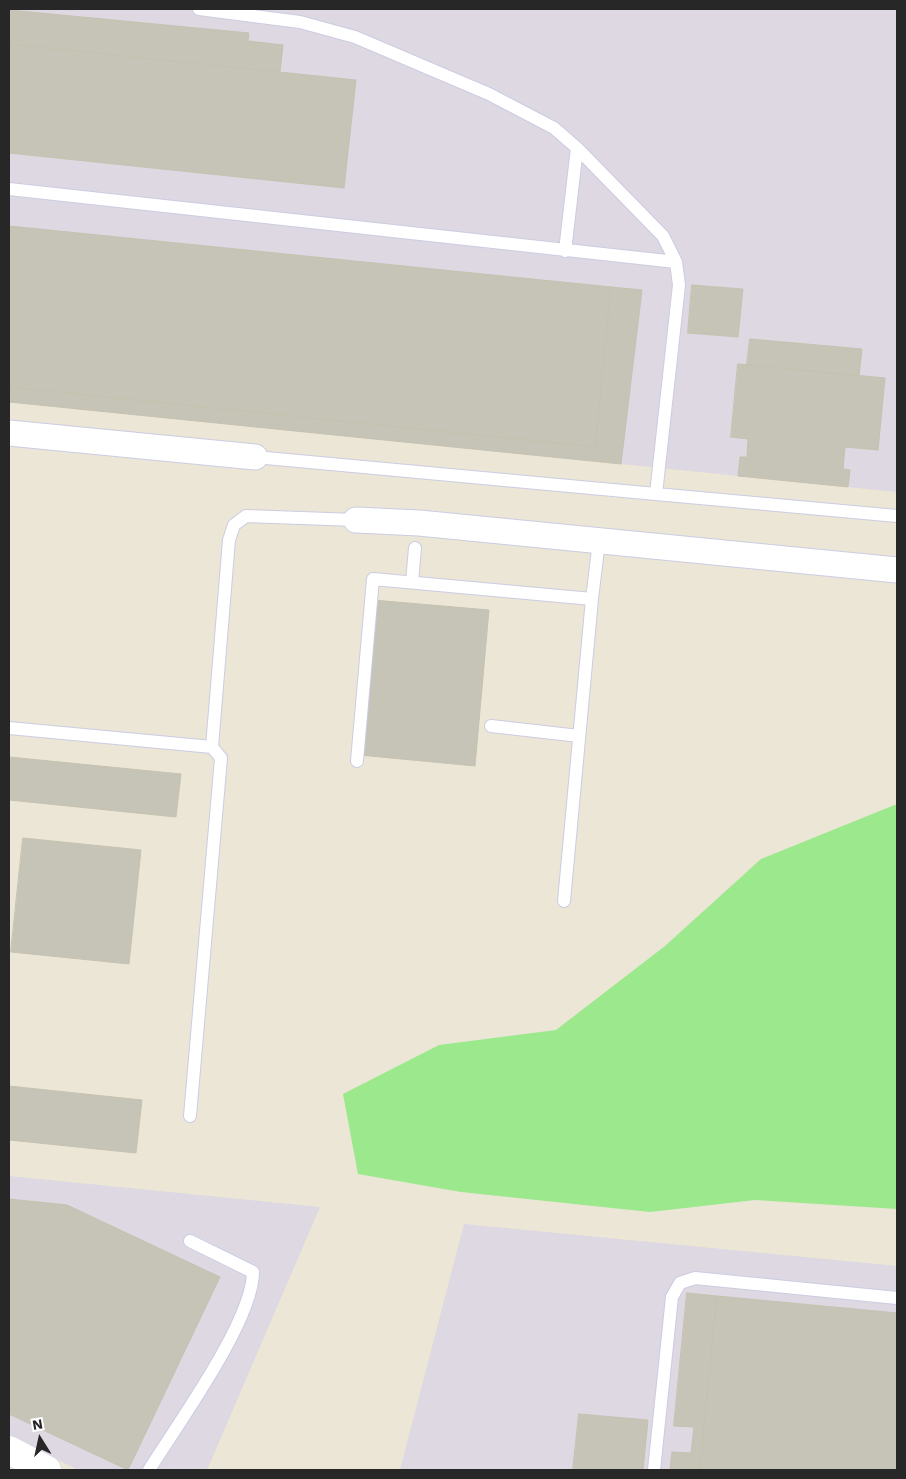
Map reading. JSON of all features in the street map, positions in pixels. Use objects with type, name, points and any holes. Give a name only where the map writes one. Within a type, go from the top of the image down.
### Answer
[{"type":"main road","points":[[9,1450],[47,1470]]},
{"type":"street","points":[[9,433],[255,456]]},
{"type":"street","points":[[356,520],[419,523],[897,570]]},
{"type":"lane","points":[[199,9],[300,22],[355,36],[489,94],[554,128],[578,148],[663,236],[676,262],[679,285],[656,494]]},
{"type":"lane","points":[[565,251],[578,148]]},
{"type":"lane","points":[[9,189],[676,262]]},
{"type":"lane","points":[[255,456],[897,516]]},
{"type":"lane","points":[[212,747],[229,540],[234,525],[246,516],[356,520]]},
{"type":"lane","points":[[564,901],[599,540]]},
{"type":"lane","points":[[412,582],[415,548]]},
{"type":"lane","points":[[357,760],[373,579],[592,599]]},
{"type":"lane","points":[[491,726],[579,736]]},
{"type":"lane","points":[[9,728],[212,747],[222,758],[190,1116]]},
{"type":"lane","points":[[149,1470],[239,1321],[253,1285],[253,1272],[190,1241]]},
{"type":"lane","points":[[654,1470],[672,1297],[680,1283],[695,1278],[897,1298]]},
{"type":"shaded area","points":[[9,9],[897,9],[897,492],[9,402]]},
{"type":"shaded area","points":[[9,1176],[320,1207],[207,1470],[78,1470],[9,1435]]},
{"type":"shaded area","points":[[464,1224],[897,1266],[897,1470],[400,1470]]},
{"type":"green space","points":[[897,804],[897,1209],[755,1200],[650,1212],[461,1192],[358,1174],[343,1094],[439,1045],[556,1030],[665,946],[761,859]]},
{"type":"building","points":[[9,10],[249,33],[248,41],[283,45],[280,72],[9,44]]},
{"type":"building","points":[[9,44],[356,80],[344,188],[9,153]]},
{"type":"building","points":[[9,226],[611,287],[595,447],[9,387]]},
{"type":"building","points":[[692,285],[743,289],[738,337],[688,333]]},
{"type":"building","points":[[611,287],[642,290],[621,464],[9,402],[9,387],[595,447]]},
{"type":"building","points":[[750,339],[862,349],[859,376],[747,365]]},
{"type":"building","points":[[738,364],[885,378],[878,450],[845,447],[843,469],[850,470],[848,487],[738,476],[740,457],[747,457],[748,439],[731,437]]},
{"type":"building","points":[[373,600],[489,610],[475,766],[359,755]]},
{"type":"building","points":[[9,757],[181,774],[176,817],[9,800]]},
{"type":"building","points":[[23,838],[141,850],[129,964],[11,952]]},
{"type":"building","points":[[9,1086],[142,1100],[136,1153],[9,1140]]},
{"type":"building","points":[[9,1199],[67,1205],[220,1277],[128,1470],[9,1414]]},
{"type":"building","points":[[687,1293],[717,1296],[700,1470],[670,1470],[672,1452],[691,1453],[694,1427],[674,1426]]},
{"type":"building","points":[[717,1296],[897,1313],[897,1470],[700,1470]]},
{"type":"building","points":[[579,1414],[648,1420],[643,1470],[573,1470]]}]
